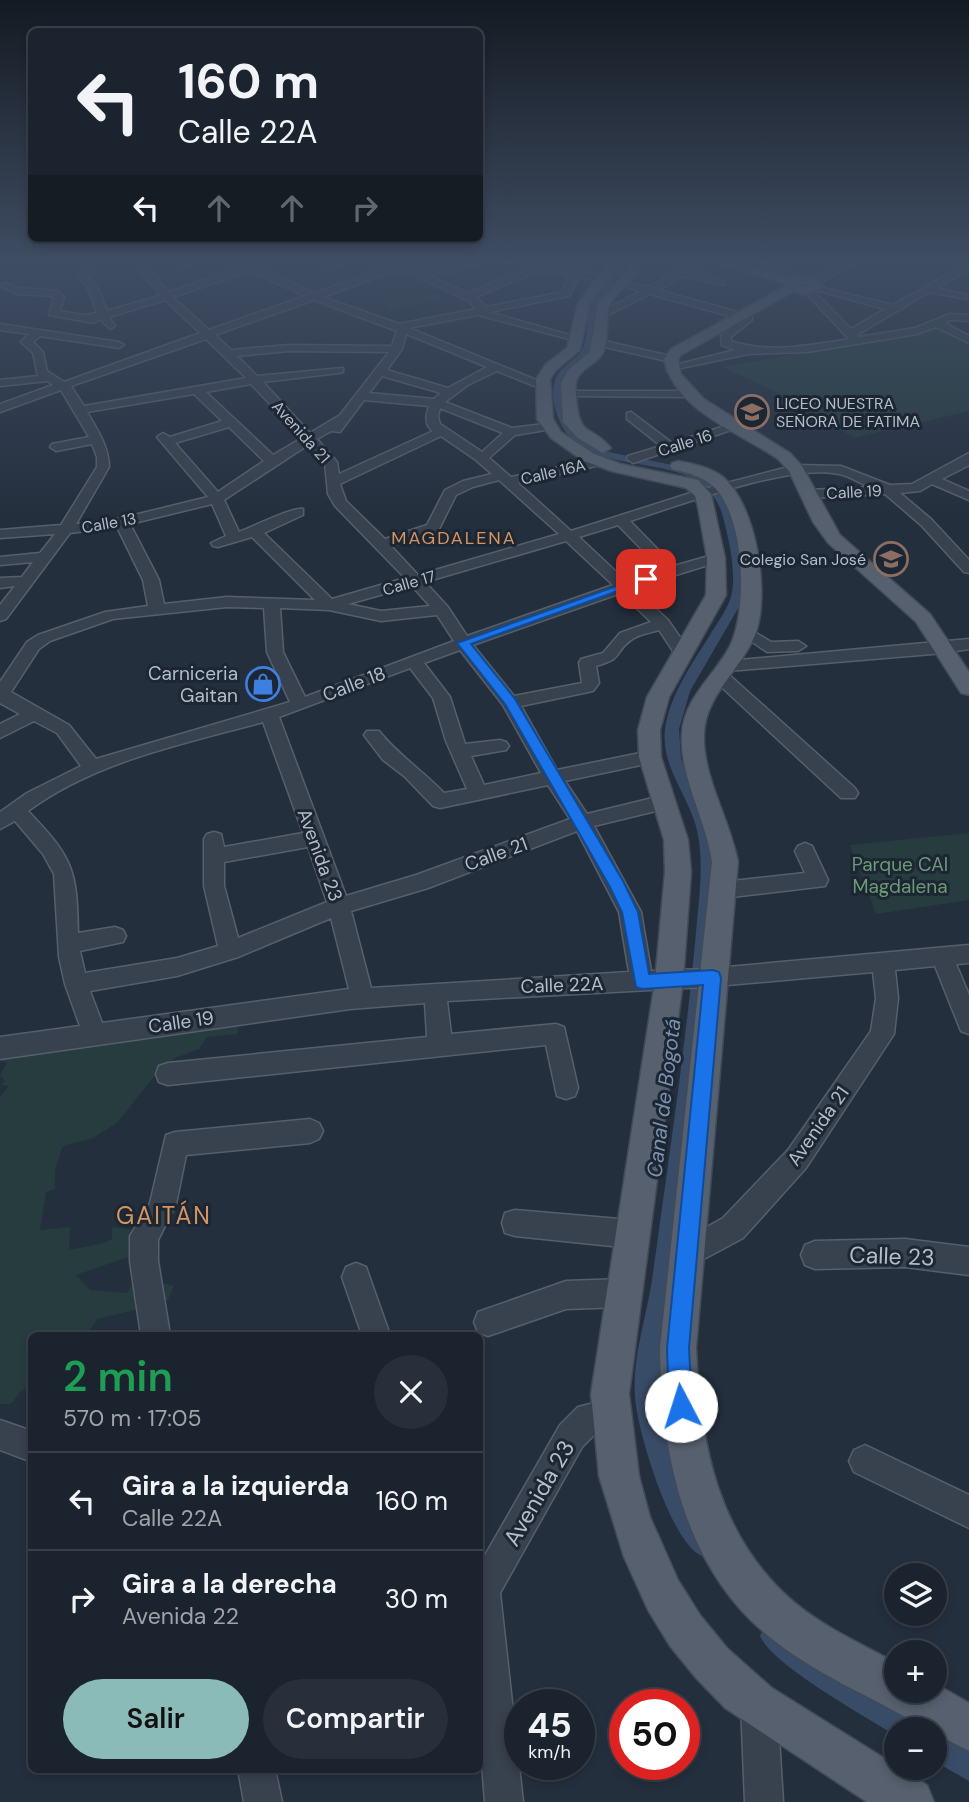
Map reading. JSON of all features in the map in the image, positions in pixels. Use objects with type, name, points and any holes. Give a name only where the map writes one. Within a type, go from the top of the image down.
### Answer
[{"type":"main road","points":[[574,347],[546,373],[542,386],[544,416],[548,426],[568,445],[600,461],[627,470],[685,481],[714,491],[737,512],[752,574],[752,607],[746,632],[724,671],[701,702],[693,734],[698,764],[723,848],[723,890],[681,980],[631,1234],[610,1394],[610,1414],[620,1483],[634,1530],[652,1572],[685,1628],[723,1674],[759,1705],[910,1802]]},
{"type":"main road","points":[[598,347],[594,357],[571,376],[568,394],[570,417],[576,429],[602,447],[633,459],[695,469],[711,476],[714,491],[716,595],[653,710],[649,730],[650,757],[676,840],[678,862],[689,1253],[678,1348],[679,1389],[690,1464],[713,1526],[739,1573],[780,1618],[811,1639],[884,1679]]},
{"type":"main road","points":[[695,347],[671,364],[673,376],[688,394],[769,444],[796,469],[822,522],[834,539],[911,607],[940,641],[969,688]]},
{"type":"main road","points":[[926,1703],[969,1728]]},
{"type":"street","points":[[0,617],[65,530],[103,467],[103,457],[96,439],[79,410],[65,387],[48,378],[40,369],[38,352],[31,347]]},
{"type":"street","points":[[122,347],[141,359]]},
{"type":"street","points":[[0,408],[175,347]]},
{"type":"street","name":"Avenida 21","points":[[222,347],[331,462],[335,494],[340,503],[382,544],[442,610],[463,643],[510,702],[552,777],[582,821],[630,912],[681,980]]},
{"type":"street","points":[[449,347],[542,386]]},
{"type":"street","points":[[614,347],[671,364],[748,351],[814,347]]},
{"type":"street","points":[[730,347],[748,351]]},
{"type":"street","points":[[229,353],[289,348],[397,349]]},
{"type":"street","points":[[320,450],[397,349]]},
{"type":"street","points":[[451,361],[469,355]]},
{"type":"street","points":[[497,367],[449,392],[437,403],[431,412],[431,419],[441,432],[481,457],[569,536],[620,587],[662,623],[683,653]]},
{"type":"street","points":[[79,410],[253,380],[338,370]]},
{"type":"street","points":[[382,372],[449,392]]},
{"type":"street","points":[[0,383],[48,378]]},
{"type":"street","points":[[196,389],[231,422],[266,465]]},
{"type":"street","points":[[568,394],[688,394]]},
{"type":"street","points":[[362,396],[437,403],[511,432],[548,426]]},
{"type":"street","points":[[631,416],[671,447]]},
{"type":"street","points":[[216,499],[344,418]]},
{"type":"street","points":[[231,422],[165,439],[214,481],[216,499],[234,537]]},
{"type":"street","name":"Calle 16","points":[[633,459],[737,426]]},
{"type":"street","points":[[333,482],[441,432]]},
{"type":"street","points":[[481,457],[491,452],[511,432]]},
{"type":"street","points":[[56,447],[96,439]]},
{"type":"street","name":"Calle 19","points":[[810,495],[915,488],[965,462],[969,457],[958,459],[894,489]]},
{"type":"street","name":"Calle 16A","points":[[382,544],[433,528],[450,493],[600,461]]},
{"type":"street","points":[[214,481],[266,465]]},
{"type":"street","name":"Calle 17","points":[[34,714],[6,699],[2,692],[33,646],[44,638],[111,615],[227,602],[329,605],[796,469],[833,468],[894,489]]},
{"type":"street","points":[[933,480],[969,496]]},
{"type":"street","points":[[894,489],[969,569]]},
{"type":"street","name":"Calle 13","points":[[0,534],[65,530],[122,522],[216,499]]},
{"type":"street","points":[[218,543],[298,512]]},
{"type":"street","points":[[621,520],[671,571]]},
{"type":"street","points":[[122,522],[151,580],[157,610]]},
{"type":"street","points":[[254,531],[329,605],[381,617],[442,610]]},
{"type":"street","points":[[0,561],[43,557]]},
{"type":"street","name":"Calle 18","points":[[7,815],[38,794],[91,766],[300,704],[620,587],[716,558]]},
{"type":"street","points":[[0,583],[26,580]]},
{"type":"street","points":[[272,603],[275,652],[300,704]]},
{"type":"street","points":[[510,702],[587,687],[591,683],[587,663],[609,657],[620,639],[631,632],[662,623]]},
{"type":"street","points":[[746,632],[756,642],[776,648],[910,644]]},
{"type":"street","points":[[724,671],[910,644],[969,642]]},
{"type":"street","points":[[412,662],[441,697],[455,741],[478,792]]},
{"type":"street","points":[[724,671],[848,793]]},
{"type":"street","points":[[0,732],[34,714],[63,729],[91,766]]},
{"type":"street","name":"Avenida 23","points":[[263,715],[334,908],[357,999]]},
{"type":"street","points":[[373,735],[389,757],[411,771],[440,801],[650,757]]},
{"type":"street","points":[[461,751],[500,746]]},
{"type":"street","name":"Calle 21","points":[[76,984],[177,967],[230,951],[334,908],[421,881],[582,821],[665,802]]},
{"type":"street","points":[[7,815],[47,844],[60,864],[68,886],[68,944],[76,984],[94,1034]]},
{"type":"street","points":[[230,951],[214,886],[214,847],[307,840]]},
{"type":"street","points":[[723,890],[818,880],[805,852]]},
{"type":"street","points":[[68,944],[115,936]]},
{"type":"street","name":"Calle 22A","points":[[357,999],[540,985],[681,980],[969,954]]},
{"type":"street","points":[[942,956],[969,1024]]},
{"type":"street","name":"Avenida 21","points":[[689,1253],[733,1227],[797,1159],[882,1034],[887,998],[883,962]]},
{"type":"street","points":[[435,993],[440,1046]]},
{"type":"street","name":"Calle 19","points":[[0,1048],[357,999]]},
{"type":"street","points":[[168,1074],[556,1034],[566,1088]]},
{"type":"street","points":[[155,1332],[144,1261],[144,1236],[156,1223],[164,1205],[175,1144],[310,1131]]},
{"type":"street","points":[[515,1223],[631,1234]]},
{"type":"street","name":"Calle 23","points":[[815,1255],[905,1253],[969,1261]]},
{"type":"street","points":[[356,1277],[375,1332]]},
{"type":"street","points":[[488,1322],[566,1295],[622,1293]]},
{"type":"street","name":"Avenida 23","points":[[483,1585],[571,1436],[589,1418],[610,1414]]},
{"type":"street","points":[[0,1435],[28,1446]]},
{"type":"street","points":[[865,1461],[969,1512]]},
{"type":"street","name":"Avenida 23","points":[[483,1607],[504,1802]]},
{"type":"street","points":[[759,1705],[764,1802]]},
{"type":"street","points":[[257,1773],[263,1802]]},
{"type":"green space","points":[[834,347],[969,347],[969,411],[854,438],[801,404],[723,367]]},
{"type":"green space","name":"Parque CAI Magdalena","points":[[969,833],[969,900],[876,914],[850,845]]},
{"type":"green space","points":[[239,1019],[237,1034],[207,1037],[199,1049],[175,1058],[155,1075],[118,1122],[93,1138],[63,1146],[55,1169],[55,1189],[46,1192],[40,1230],[70,1227],[69,1250],[112,1239],[112,1227],[143,1231],[134,1255],[76,1275],[90,1290],[127,1293],[137,1277],[174,1286],[168,1300],[154,1302],[155,1324],[150,1332],[144,1332],[139,1309],[97,1319],[89,1332],[28,1332],[28,1388],[21,1391],[11,1404],[0,1404],[0,1097],[9,1086],[1,1085],[5,1081],[0,1075],[7,1063],[2,1061],[4,1057]]},
{"type":"waterway","name":"Canal de Bogotá","points":[[587,347],[559,380],[559,407],[568,430],[584,445],[606,454],[683,470],[705,480],[720,496],[726,509],[738,578],[734,605],[684,691],[672,729],[674,759],[698,811],[706,838],[707,899],[684,1110],[646,1393],[664,1469],[676,1499],[702,1544]]},
{"type":"waterway","name":"Canal de Bogotá","points":[[773,1636],[791,1654],[890,1717]]},
{"type":"waterway","name":"Canal de Bogotá","points":[[947,1753],[969,1767]]},
{"type":"place","name":"LICEO NUESTRA SEÑORA DE FATIMA","points":[[752,412]]},
{"type":"place","name":"Colegio San José","points":[[891,559]]},
{"type":"place","name":"Carniceria Gaitan","points":[[263,684]]},
{"type":"district","name":"MAGDALENA","points":[[454,538]]},
{"type":"district","name":"GAITÁN","points":[[164,1215]]},
{"type":"route","points":[[646,579],[463,643],[510,702],[552,777],[582,821],[617,886],[630,912],[642,982],[713,978],[678,1348],[681,1406]]}]
